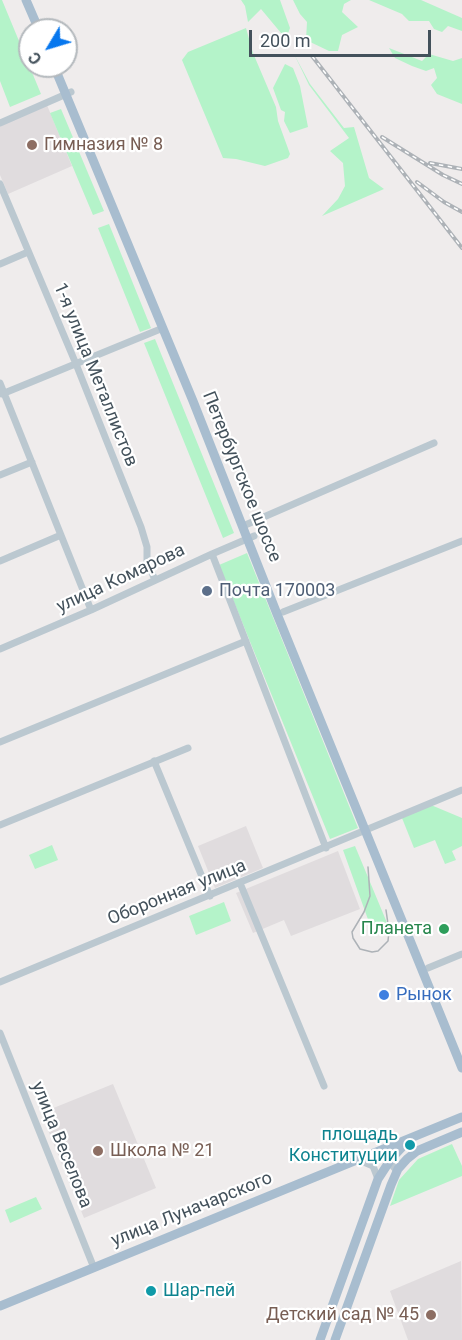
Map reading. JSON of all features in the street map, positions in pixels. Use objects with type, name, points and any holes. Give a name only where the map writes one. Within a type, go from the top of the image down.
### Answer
[{"type":"main road","points":[[26,0],[34,18]]},
{"type":"main road","points":[[32,0],[40,18]]},
{"type":"main road","name":"Петербургское шоссе","points":[[61,78],[169,326],[280,613],[425,969],[462,1068]]},
{"type":"main road","name":"Петербургское шоссе","points":[[64,78],[163,328],[246,525]]},
{"type":"main road","name":"Петербургское шоссе","points":[[425,969],[462,1052]]},
{"type":"main road","name":"улица Луначарского","points":[[0,1306],[462,1117]]},
{"type":"main road","points":[[335,1340],[390,1185],[397,1172],[404,1161],[414,1153],[462,1132]]},
{"type":"main road","points":[[320,1340],[378,1179],[390,1161],[412,1137]]},
{"type":"street","points":[[0,123],[69,93]]},
{"type":"street","name":"1-я улица Металлистов","points":[[0,184],[76,364],[141,527],[147,547],[147,561],[154,580]]},
{"type":"street","points":[[0,264],[28,252]]},
{"type":"street","points":[[2,394],[163,328]]},
{"type":"street","points":[[0,383],[2,394],[32,462],[91,610]]},
{"type":"street","points":[[246,525],[434,442]]},
{"type":"street","points":[[0,475],[32,462]]},
{"type":"street","points":[[0,561],[62,535]]},
{"type":"street","name":"улица Комарова","points":[[0,649],[251,538]]},
{"type":"street","points":[[280,613],[462,541]]},
{"type":"street","points":[[212,554],[326,848]]},
{"type":"street","points":[[0,742],[246,641]]},
{"type":"street","points":[[0,825],[188,748]]},
{"type":"street","points":[[154,761],[210,896]]},
{"type":"street","name":"Оборонная улица","points":[[0,982],[462,790]]},
{"type":"street","points":[[240,883],[324,1086]]},
{"type":"street","points":[[425,969],[462,954]]},
{"type":"street","name":"улица Веселова","points":[[0,1033],[94,1268]]},
{"type":"street","points":[[369,1155],[381,1156],[390,1161],[397,1172]]},
{"type":"street","points":[[357,1160],[370,1163],[378,1179]]},
{"type":"shaded area","name":"Гимназия № 8","points":[[47,105],[72,166],[8,194],[0,175],[0,125]]},
{"type":"shaded area","points":[[246,826],[263,868],[215,888],[198,846]]},
{"type":"shaded area","points":[[338,851],[360,909],[291,936],[284,920],[253,933],[236,893]]},
{"type":"shaded area","name":"Школа № 21","points":[[113,1084],[156,1188],[84,1218],[41,1113]]},
{"type":"shaded area","name":"Детский сад № 45","points":[[461,1261],[462,1340],[408,1340],[390,1291]]},
{"type":"green space","points":[[0,0],[2,0],[18,39],[18,78],[34,78],[41,94],[10,107],[0,81]]},
{"type":"green space","points":[[241,0],[280,0],[290,28],[286,39],[261,9],[248,22],[245,6]]},
{"type":"green space","points":[[293,0],[351,0],[344,4],[342,12],[358,27],[342,35],[338,51],[329,51],[306,40],[307,22]]},
{"type":"green space","points":[[369,0],[421,0],[462,18],[462,31],[448,26],[442,32],[434,29],[429,21],[409,21],[402,14]]},
{"type":"green space","points":[[246,28],[253,53],[276,107],[278,121],[290,154],[288,158],[265,166],[223,158],[182,60],[188,52]]},
{"type":"green space","points":[[389,48],[422,61],[429,54],[453,61],[462,58],[462,104],[437,94],[431,85],[437,78],[434,68],[426,71],[412,66],[395,58]]},
{"type":"green space","points":[[294,54],[310,84],[344,128],[354,127],[369,178],[384,189],[322,216],[338,199],[345,186],[343,163],[330,151],[349,138],[309,85]]},
{"type":"green space","points":[[285,64],[293,68],[300,86],[308,127],[290,133],[284,121],[285,112],[281,110],[273,88]]},
{"type":"green space","points":[[61,109],[104,211],[93,215],[50,113]]},
{"type":"green space","points":[[109,224],[151,328],[140,332],[98,228]]},
{"type":"green space","points":[[155,339],[234,533],[223,538],[144,343]]},
{"type":"green space","points":[[247,553],[358,828],[330,839],[219,565]]},
{"type":"green space","points":[[431,805],[462,818],[462,846],[452,851],[456,860],[445,864],[435,840],[414,848],[402,818]]},
{"type":"green space","points":[[52,845],[58,860],[35,869],[29,855]]},
{"type":"green space","points":[[355,846],[390,930],[374,936],[343,850]]},
{"type":"green space","points":[[224,902],[231,921],[196,935],[189,916]]},
{"type":"green space","points":[[452,1144],[462,1166],[462,1176],[390,1206],[399,1180],[418,1159]]},
{"type":"green space","points":[[36,1197],[42,1209],[10,1223],[5,1210]]},
{"type":"tram line","points":[[368,867],[370,896],[352,932],[360,949],[378,951],[388,941],[386,910]]},
{"type":"railway","points":[[312,56],[462,248]]},
{"type":"railway","points":[[382,137],[443,175],[462,184]]},
{"type":"railway","points":[[430,163],[462,169]]},
{"type":"railway","points":[[417,182],[462,212]]},
{"type":"place","name":"Гимназия № 8","points":[[32,145]]},
{"type":"place","name":"Почта 170003","points":[[207,591]]},
{"type":"place","name":"Планета","points":[[444,929]]},
{"type":"place","name":"Рынок","points":[[384,995]]},
{"type":"place","name":"площадь Конституции","points":[[410,1145]]},
{"type":"place","name":"Школа № 21","points":[[98,1151]]},
{"type":"place","name":"Шар-пей","points":[[151,1291]]},
{"type":"place","name":"Детский сад № 45","points":[[431,1315]]}]
